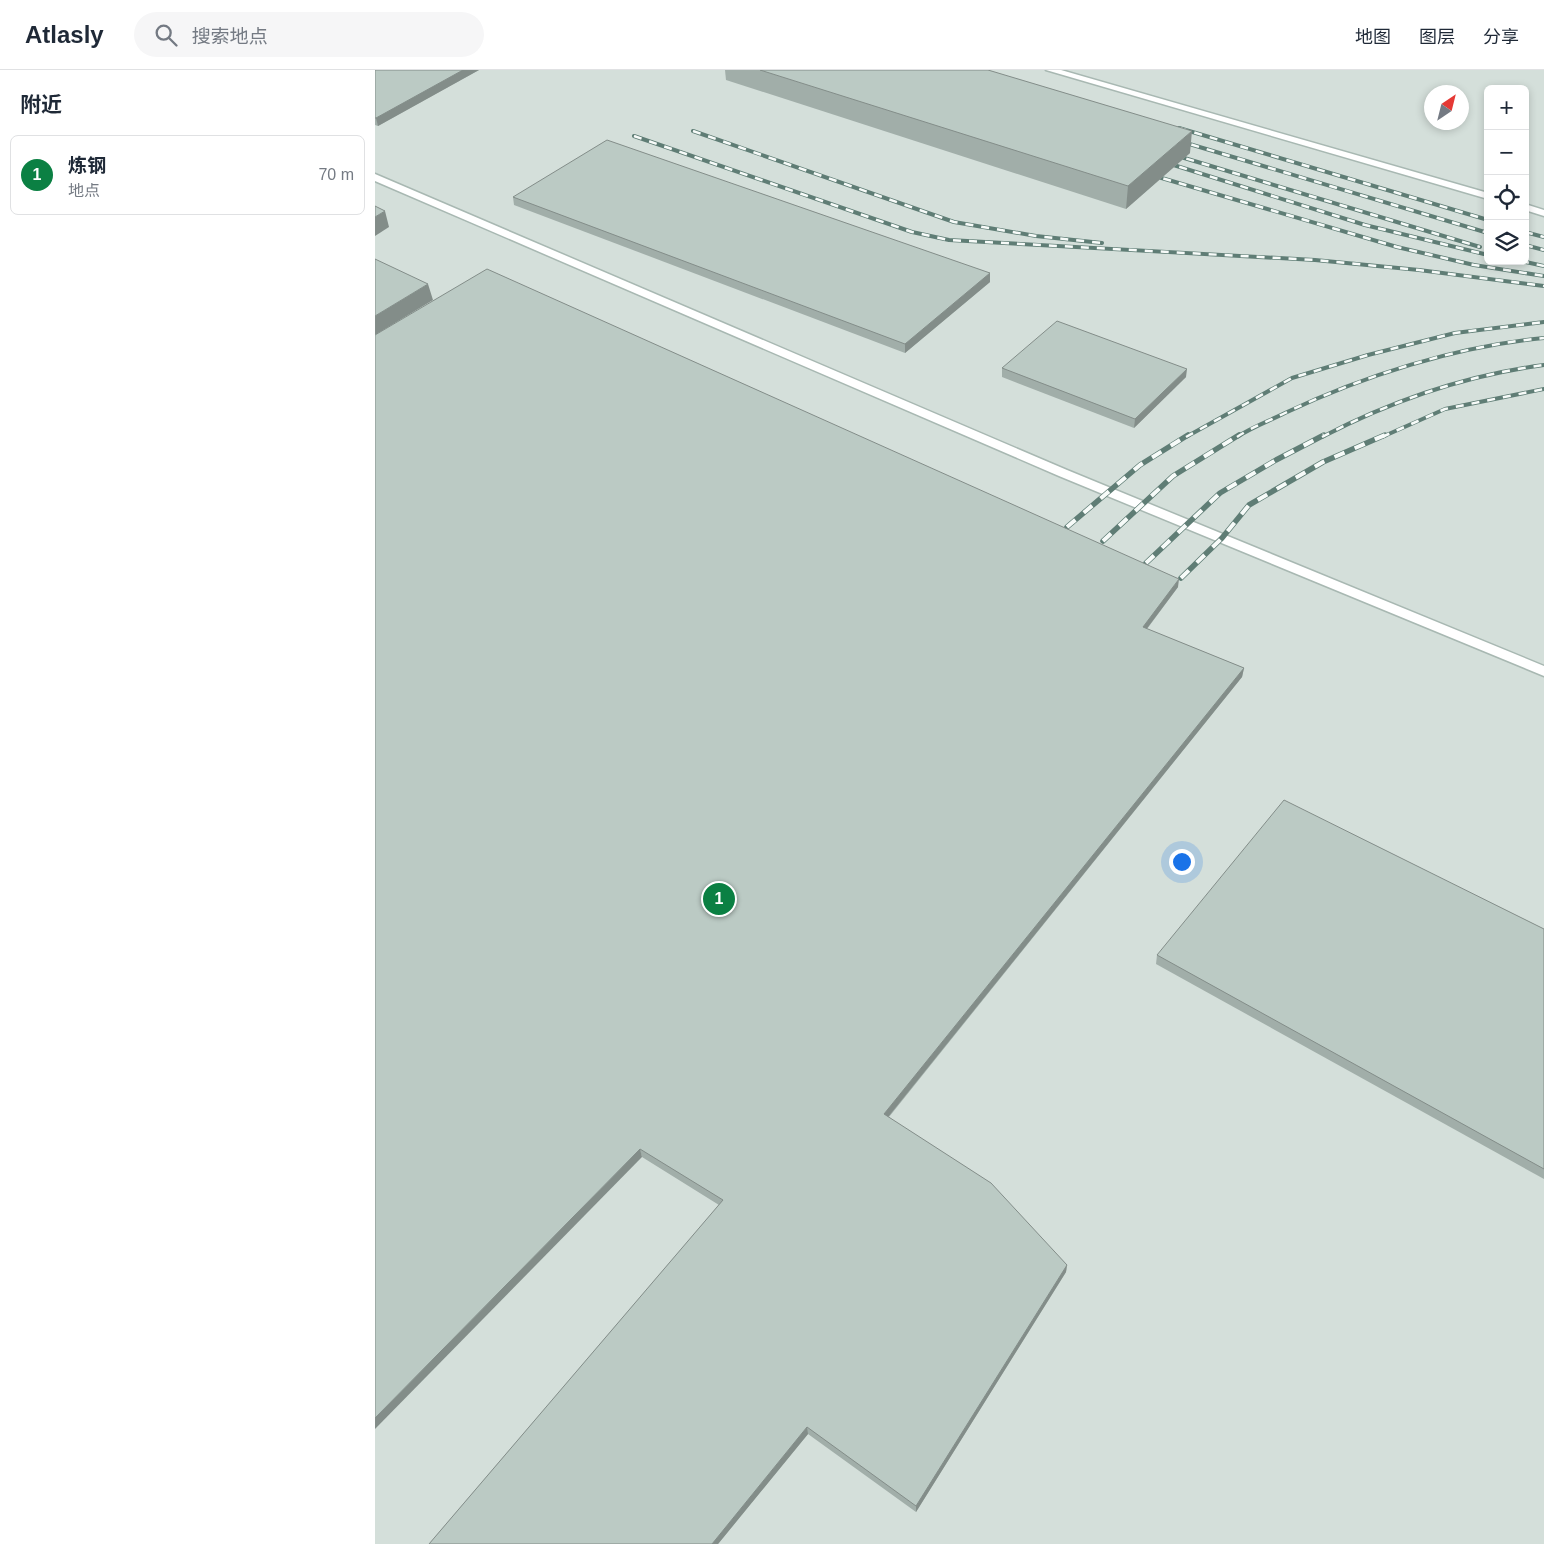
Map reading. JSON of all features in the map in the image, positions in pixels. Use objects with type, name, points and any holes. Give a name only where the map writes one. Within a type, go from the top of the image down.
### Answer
[{"type":"lane","points":[[1051,70],[1484,195]]},
{"type":"lane","points":[[375,177],[1063,473],[1544,671]]},
{"type":"lane","points":[[1529,208],[1544,213]]},
{"type":"shaded area","points":[[375,70],[1544,70],[1544,1544],[375,1544]]},
{"type":"building","points":[[375,70],[463,70],[375,118]]},
{"type":"building","points":[[760,70],[988,70],[1192,131],[1128,186]]},
{"type":"building","points":[[607,140],[990,273],[905,344],[513,197]]},
{"type":"building","points":[[375,206],[385,211],[375,217]]},
{"type":"building","points":[[375,259],[428,284],[375,316]]},
{"type":"building","points":[[487,269],[1179,579],[1143,627],[1244,668],[884,1114],[991,1183],[1067,1265],[916,1506],[807,1427],[712,1544],[429,1544],[723,1200],[640,1149],[375,1418],[375,335]]},
{"type":"building","points":[[1057,321],[1187,369],[1135,419],[1002,368]]},
{"type":"building","points":[[1284,800],[1544,929],[1544,1169],[1157,955]]},
{"type":"railway","points":[[1179,128],[1484,219]]},
{"type":"railway","points":[[693,131],[954,222],[1036,236],[1102,243]]},
{"type":"railway","points":[[634,136],[912,232],[949,240],[1315,260],[1419,270],[1544,286]]},
{"type":"railway","points":[[1176,140],[1484,232]]},
{"type":"railway","points":[[1171,154],[1480,247]]},
{"type":"railway","points":[[1164,162],[1365,225],[1484,254]]},
{"type":"railway","points":[[1148,174],[1397,247],[1474,265],[1544,276]]},
{"type":"railway","points":[[1529,233],[1544,237]]},
{"type":"railway","points":[[1529,246],[1544,250]]},
{"type":"railway","points":[[1529,263],[1544,266]]},
{"type":"railway","points":[[1186,437],[1292,378],[1368,355],[1455,333],[1544,322]]},
{"type":"railway","points":[[1237,437],[1315,399],[1378,375],[1444,355],[1511,342],[1544,338]]},
{"type":"railway","points":[[1322,437],[1375,412],[1430,391],[1487,375],[1544,365]]},
{"type":"railway","points":[[1382,437],[1445,409],[1544,389]]},
{"type":"railway","points":[[1067,527],[1140,465],[1188,435]]},
{"type":"railway","points":[[1103,541],[1173,476],[1239,435]]},
{"type":"railway","points":[[1146,563],[1220,493],[1276,460],[1324,435]]},
{"type":"railway","points":[[1181,578],[1222,538],[1249,505],[1323,462],[1385,435]]},
{"type":"place","name":"炼钢","points":[[719,899]]}]
